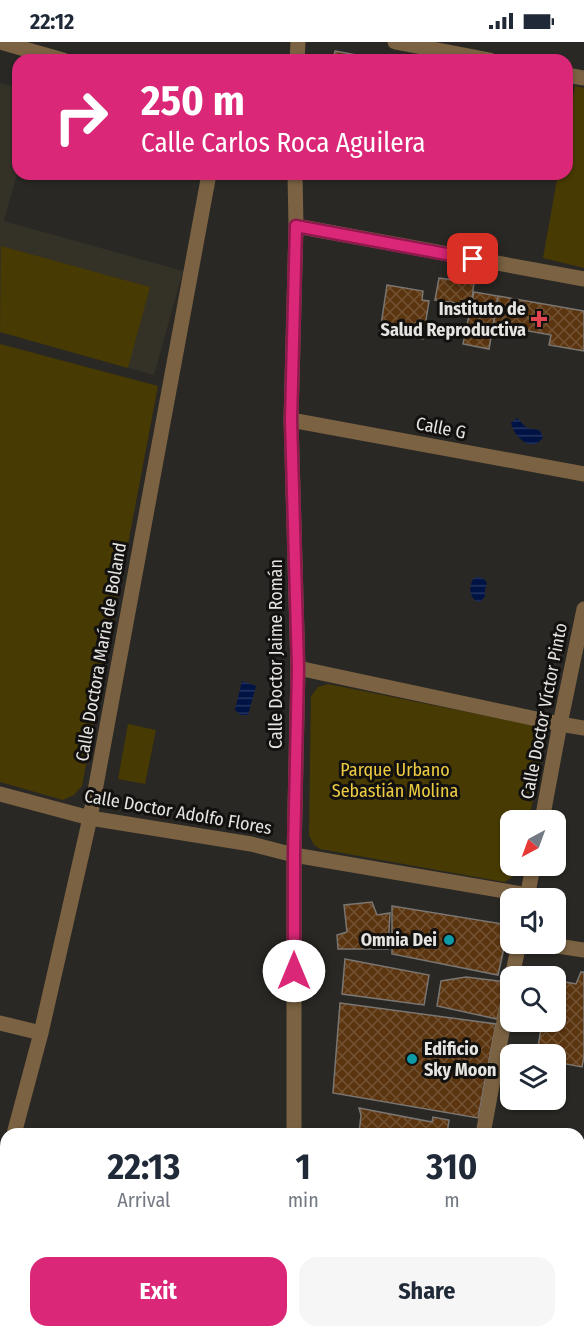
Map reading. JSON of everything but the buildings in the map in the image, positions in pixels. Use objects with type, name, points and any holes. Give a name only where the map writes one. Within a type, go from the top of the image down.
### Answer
[{"type":"street","points":[[0,42],[42,54]]},
{"type":"street","points":[[395,42],[458,54]]},
{"type":"street","name":"Calle Doctora María de Boland","points":[[16,1128],[90,818],[208,180]]},
{"type":"street","name":"Calle Doctor Jaime Román","points":[[294,1128],[294,855],[298,668],[291,420],[295,180]]},
{"type":"street","points":[[296,226],[584,279]]},
{"type":"street","name":"Calle G","points":[[291,420],[584,474]]},
{"type":"street","name":"Calle Doctor Víctor Pinto","points":[[544,810],[584,609]]},
{"type":"street","points":[[298,668],[584,728]]},
{"type":"street","name":"Calle Doctor Adolfo Flores","points":[[0,794],[90,818],[251,844],[294,855],[500,892]]},
{"type":"street","points":[[566,947],[584,950]]},
{"type":"street","points":[[0,1023],[40,1033]]},
{"type":"street","points":[[484,1128],[502,1032]]},
{"type":"shaded area","points":[[0,83],[12,86],[12,180],[15,180],[4,221],[183,271],[154,375],[0,332]]},
{"type":"shaded area","points":[[517,418],[526,427],[539,430],[543,438],[535,444],[522,441],[511,423]]},
{"type":"shaded area","points":[[479,577],[487,583],[485,596],[480,602],[474,599],[470,589],[474,578]]},
{"type":"shaded area","points":[[242,681],[256,686],[248,715],[241,715],[235,710]]},
{"type":"green space","points":[[575,86],[584,88],[584,268],[543,258],[557,180],[573,180]]},
{"type":"green space","points":[[1,246],[150,287],[128,368],[0,332]]},
{"type":"green space","points":[[0,344],[158,386],[82,786],[74,795],[63,800],[0,782]]},
{"type":"green space","name":"Parque Urbano Sebastián Molina","points":[[328,684],[531,725],[539,731],[545,740],[531,810],[500,810],[500,876],[514,876],[504,882],[320,849],[314,845],[309,835],[311,696],[318,687]]},
{"type":"green space","points":[[128,724],[156,730],[145,784],[118,779]]},
{"type":"place","name":"Instituto de Salud Reproductiva","points":[[539,319]]},
{"type":"place","name":"Omnia Dei","points":[[449,940]]},
{"type":"place","name":"Edificio Sky Moon","points":[[412,1059]]},
{"type":"route","points":[[294,971],[298,668],[291,420],[296,226],[473,259]]}]
